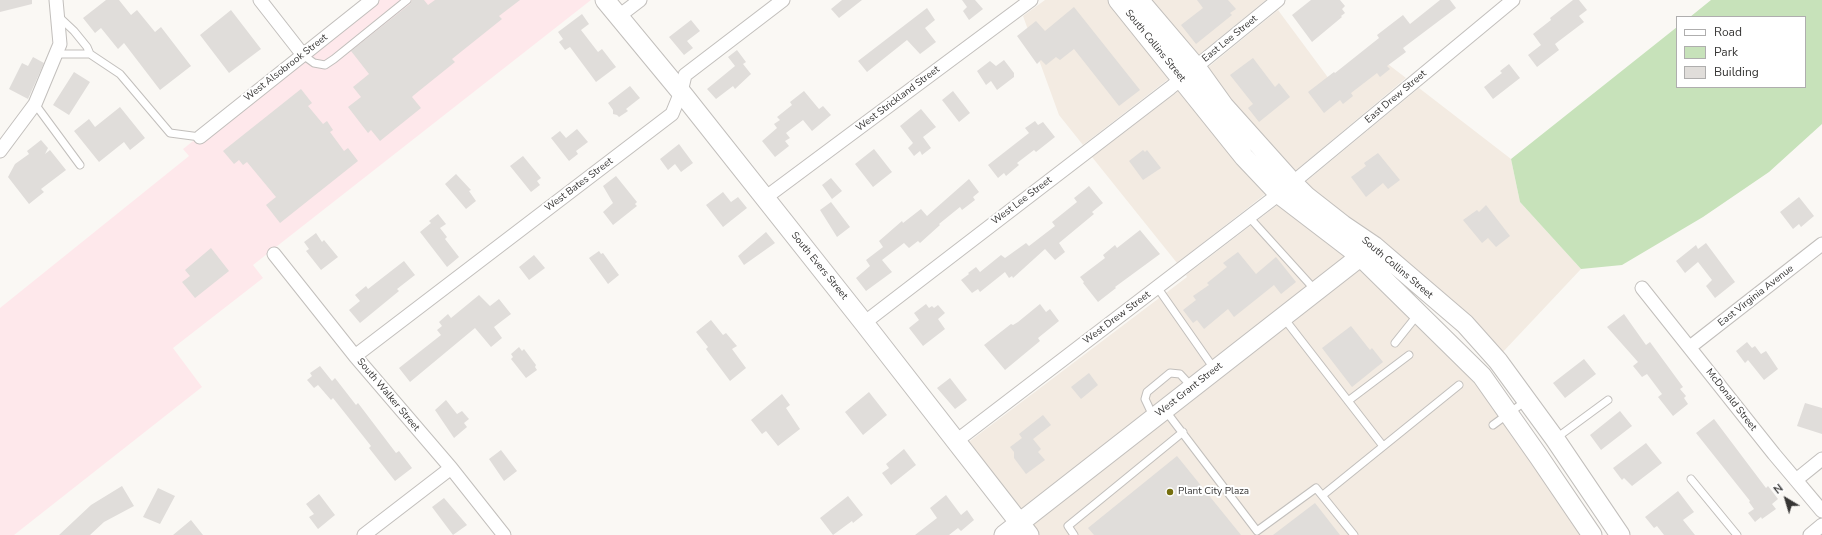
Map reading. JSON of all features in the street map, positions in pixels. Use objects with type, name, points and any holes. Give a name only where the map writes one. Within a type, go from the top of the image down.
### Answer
[{"type":"main road","name":"South Evers Street","points":[[605,0],[681,92],[864,323],[1024,529]]},
{"type":"main road","name":"South Collins Street","points":[[1118,0],[1188,73]]},
{"type":"main road","name":"South Collins Street","points":[[1139,0],[1244,157],[1367,251],[1419,313],[1482,376],[1592,535]]},
{"type":"main road","name":"West Grant Street","points":[[1004,535],[1024,529],[1159,413],[1367,251]]},
{"type":"main road","points":[[1367,251],[1375,263],[1418,296],[1465,324],[1498,361],[1555,439],[1620,535]]},
{"type":"street","points":[[0,151],[35,104],[60,44],[56,0]]},
{"type":"street","points":[[260,0],[303,55]]},
{"type":"street","name":"West Alsobrook Street","points":[[200,137],[372,0]]},
{"type":"street","points":[[619,16],[640,0]]},
{"type":"street","name":"West Bates Street","points":[[355,356],[672,114],[681,92],[685,75],[783,0]]},
{"type":"street","name":"West Strickland Street","points":[[764,198],[1032,0]]},
{"type":"street","name":"East Lee Street","points":[[1188,73],[1278,0]]},
{"type":"street","name":"East Drew Street","points":[[1286,188],[1513,0]]},
{"type":"street","name":"West Lee Street","points":[[864,323],[1188,73]]},
{"type":"street","name":"West Drew Street","points":[[955,442],[1286,188]]},
{"type":"street","name":"East Virginia Avenue","points":[[1690,347],[1822,244]]},
{"type":"street","name":"South Walker Street","points":[[274,254],[355,356],[451,468],[504,535]]},
{"type":"street","name":"McDonald Street","points":[[1642,288],[1822,511]]},
{"type":"street","points":[[1796,480],[1822,459]]},
{"type":"street","points":[[364,535],[451,468]]},
{"type":"street","points":[[1810,535],[1822,525]]},
{"type":"lane","points":[[303,55],[314,63],[325,65],[407,0]]},
{"type":"lane","points":[[58,16],[74,31],[87,47],[90,54],[120,74],[170,133],[200,137]]},
{"type":"lane","points":[[56,54],[90,54]]},
{"type":"lane","points":[[35,104],[80,165]]},
{"type":"lane","points":[[1248,217],[1316,291]]},
{"type":"lane","points":[[1157,287],[1215,370]]},
{"type":"lane","points":[[1395,343],[1419,313]]},
{"type":"lane","points":[[1282,317],[1383,446]]},
{"type":"lane","points":[[1348,402],[1409,354]]},
{"type":"lane","points":[[1193,388],[1180,374],[1170,373],[1147,392],[1145,398],[1147,405],[1183,432],[1257,531],[1316,488],[1354,535]]},
{"type":"lane","points":[[1323,495],[1459,385]]},
{"type":"lane","points":[[1493,425],[1508,412],[1527,400]]},
{"type":"lane","points":[[1555,439],[1608,400]]},
{"type":"lane","points":[[1074,535],[1068,526],[1183,432]]},
{"type":"lane","points":[[1691,479],[1737,535]]},
{"type":"shaded area","points":[[371,0],[591,0],[253,265],[263,278],[173,348],[202,387],[14,535],[0,535],[0,308],[189,156],[183,149]]},
{"type":"shaded area","points":[[1045,0],[1110,0],[1171,77],[1083,145],[1059,115],[1023,16]]},
{"type":"shaded area","points":[[1148,0],[1266,0],[1196,57]]},
{"type":"shaded area","points":[[1278,10],[1338,91],[1380,58],[1406,78],[1293,173],[1230,102],[1206,69]]},
{"type":"shaded area","points":[[1419,88],[1511,159],[1520,202],[1581,269],[1501,354],[1373,237],[1303,184]]},
{"type":"shaded area","points":[[1181,89],[1268,192],[1177,263],[1092,157]]},
{"type":"shaded area","points":[[1280,203],[1349,256],[1020,513],[966,444],[1187,277],[1186,275]]},
{"type":"shaded area","points":[[1361,266],[1476,381],[1584,535],[1038,535],[1030,525]]},
{"type":"green space","points":[[1711,0],[1822,0],[1822,124],[1769,172],[1703,217],[1622,265],[1581,269],[1520,202],[1511,159],[1676,28],[1676,88],[1806,88],[1806,16],[1691,16]]},
{"type":"building","points":[[0,0],[32,0],[32,4],[0,12]]},
{"type":"building","points":[[106,0],[119,0],[131,15],[137,10],[155,32],[161,27],[191,66],[160,90],[124,43],[118,49],[101,28],[95,33],[83,18]]},
{"type":"building","points":[[412,0],[424,0],[428,5],[435,0],[520,0],[499,16],[502,19],[452,59],[455,62],[412,97],[421,108],[380,141],[371,130],[368,133],[348,107],[361,97],[353,87],[369,74],[351,51],[410,4]]},
{"type":"building","points":[[842,0],[862,0],[839,18],[831,9]]},
{"type":"building","points":[[962,0],[975,0],[983,9],[969,20],[963,11],[967,7]]},
{"type":"building","points":[[1197,0],[1228,0],[1236,9],[1230,13],[1232,15],[1196,44],[1181,25],[1203,8]]},
{"type":"building","points":[[1311,0],[1340,0],[1345,6],[1342,9],[1345,13],[1341,16],[1342,17],[1312,42],[1292,15]]},
{"type":"building","points":[[1440,0],[1450,0],[1456,8],[1403,48],[1406,52],[1387,66],[1390,69],[1380,77],[1377,73],[1351,93],[1353,96],[1343,104],[1340,100],[1324,113],[1308,92],[1334,72],[1335,73],[1379,38],[1377,35],[1403,15],[1410,24]]},
{"type":"building","points":[[1573,0],[1579,0],[1587,10],[1579,16],[1584,22],[1555,44],[1559,50],[1537,67],[1528,55],[1541,45],[1533,34]]},
{"type":"building","points":[[1074,7],[1140,90],[1119,106],[1074,49],[1060,60],[1056,57],[1046,65],[1041,60],[1037,64],[1017,36],[1036,21],[1045,31]]},
{"type":"building","points":[[927,8],[935,20],[925,28],[936,42],[920,54],[907,40],[867,72],[858,61]]},
{"type":"building","points":[[231,10],[261,49],[229,73],[200,35]]},
{"type":"building","points":[[582,14],[589,24],[581,30],[598,52],[602,49],[616,67],[596,82],[570,47],[565,50],[559,42],[563,39],[558,32]]},
{"type":"building","points":[[691,20],[700,31],[687,41],[693,48],[684,55],[669,37]]},
{"type":"building","points":[[737,50],[746,62],[743,64],[751,74],[735,89],[733,86],[716,99],[707,89],[735,66],[728,57]]},
{"type":"building","points":[[33,57],[44,63],[28,99],[9,89],[22,63],[28,66]]},
{"type":"building","points":[[1253,58],[1275,87],[1279,83],[1290,97],[1259,122],[1248,108],[1253,104],[1230,75]]},
{"type":"building","points":[[1004,60],[1014,73],[1014,77],[997,90],[991,81],[986,85],[977,71],[990,61],[996,66]]},
{"type":"building","points":[[1509,64],[1520,78],[1493,99],[1484,87],[1502,73],[1500,71]]},
{"type":"building","points":[[74,72],[90,82],[69,115],[53,105]]},
{"type":"building","points":[[630,86],[640,98],[626,109],[628,111],[619,117],[613,114],[613,110],[608,103]]},
{"type":"building","points":[[301,89],[312,103],[308,106],[323,124],[327,121],[333,130],[330,132],[344,151],[348,148],[358,161],[280,223],[266,205],[276,197],[247,162],[243,165],[239,160],[234,164],[223,151]]},
{"type":"building","points":[[804,91],[819,109],[823,106],[831,115],[812,131],[803,120],[786,133],[790,138],[785,141],[789,146],[775,157],[762,141],[777,128],[774,124],[780,120],[777,117],[792,105],[790,102]]},
{"type":"building","points":[[953,91],[970,113],[959,122],[942,100]]},
{"type":"building","points":[[120,107],[145,138],[130,150],[124,142],[99,162],[74,131],[89,119],[95,127]]},
{"type":"building","points":[[921,109],[936,127],[923,137],[931,148],[922,155],[920,151],[914,156],[908,148],[913,143],[900,126]]},
{"type":"building","points":[[1035,121],[1038,125],[1043,122],[1055,137],[1036,152],[1034,150],[1017,163],[1019,165],[1006,176],[1004,173],[998,178],[988,165],[1029,133],[1025,128]]},
{"type":"building","points":[[577,129],[588,142],[576,151],[578,154],[569,161],[551,138],[560,131],[566,138]]},
{"type":"building","points":[[41,140],[48,148],[45,154],[50,150],[66,170],[41,189],[44,192],[29,204],[8,177],[15,164],[29,154],[27,151]]},
{"type":"building","points":[[679,144],[693,163],[681,172],[675,164],[668,170],[660,159]]},
{"type":"building","points":[[874,149],[892,172],[873,187],[855,164]]},
{"type":"building","points":[[1143,150],[1145,152],[1147,150],[1161,168],[1143,180],[1129,161]]},
{"type":"building","points":[[1378,153],[1400,180],[1388,189],[1383,183],[1366,197],[1351,177],[1366,166],[1364,163]]},
{"type":"building","points":[[523,156],[541,178],[537,181],[540,185],[531,192],[510,166]]},
{"type":"building","points":[[456,174],[471,190],[469,191],[476,201],[466,209],[445,184]]},
{"type":"building","points":[[616,176],[637,202],[635,204],[637,206],[613,225],[603,212],[613,203],[603,186]]},
{"type":"building","points":[[831,178],[842,191],[832,199],[822,185]]},
{"type":"building","points":[[969,179],[979,192],[973,197],[975,200],[962,210],[960,207],[939,224],[940,225],[920,243],[918,241],[909,248],[904,243],[882,260],[892,272],[866,291],[856,278],[870,266],[866,260],[883,247],[879,241],[902,221],[903,223],[921,209],[927,216]]},
{"type":"building","points":[[1089,186],[1103,203],[1092,212],[1094,214],[1059,243],[1065,252],[1055,260],[1045,249],[1013,278],[1012,276],[1009,278],[1005,272],[980,292],[978,289],[972,293],[961,280],[976,267],[980,272],[1001,255],[1005,258],[1026,243],[1029,246],[1055,226],[1052,222],[1077,202],[1074,198]]},
{"type":"building","points":[[723,192],[731,202],[738,197],[747,208],[723,227],[706,205]]},
{"type":"building","points":[[1799,197],[1814,216],[1801,227],[1799,224],[1793,229],[1780,212]]},
{"type":"building","points":[[831,202],[850,227],[837,237],[820,210]]},
{"type":"building","points":[[1486,205],[1510,236],[1496,247],[1488,238],[1482,243],[1463,220],[1477,210],[1479,212]]},
{"type":"building","points":[[438,214],[446,224],[440,228],[447,237],[445,239],[459,257],[447,267],[420,232],[431,223],[429,221]]},
{"type":"building","points":[[1140,230],[1160,254],[1115,287],[1116,288],[1098,302],[1080,277],[1105,258],[1103,255],[1115,245],[1117,248]]},
{"type":"building","points":[[766,232],[775,243],[744,265],[738,256]]},
{"type":"building","points":[[316,233],[322,242],[324,240],[338,257],[321,270],[306,251],[309,249],[304,242]]},
{"type":"building","points":[[1706,243],[1735,282],[1715,298],[1706,286],[1712,280],[1698,262],[1685,273],[1676,261],[1696,245],[1698,249]]},
{"type":"building","points":[[211,248],[229,271],[195,298],[182,282],[190,276],[185,270]]},
{"type":"building","points":[[599,251],[601,254],[603,253],[619,275],[608,284],[589,258]]},
{"type":"building","points":[[1238,252],[1256,274],[1276,257],[1296,282],[1281,294],[1274,285],[1234,317],[1228,309],[1204,329],[1197,320],[1193,323],[1183,310],[1196,300],[1193,296],[1209,285],[1207,283],[1227,267],[1223,263]]},
{"type":"building","points":[[534,255],[545,268],[529,280],[519,267]]},
{"type":"building","points":[[404,261],[415,275],[397,289],[399,291],[360,323],[349,310],[360,301],[355,295],[366,286],[368,289]]},
{"type":"building","points":[[479,295],[490,306],[499,299],[511,314],[494,327],[502,338],[491,347],[475,328],[410,382],[399,368],[441,335],[437,330],[442,326],[439,322],[448,314],[451,318]]},
{"type":"building","points":[[926,304],[929,308],[932,306],[934,308],[938,305],[945,313],[938,319],[945,329],[923,346],[909,328],[919,320],[914,313]]},
{"type":"building","points":[[1040,304],[1046,312],[1050,309],[1059,321],[1038,338],[1040,341],[1005,370],[984,345],[1011,324],[1013,325],[1018,322]]},
{"type":"building","points":[[1624,314],[1646,345],[1650,342],[1683,387],[1680,389],[1686,396],[1684,398],[1688,404],[1673,416],[1658,397],[1662,394],[1647,374],[1642,377],[1633,366],[1638,362],[1607,327]]},
{"type":"building","points":[[711,320],[723,335],[726,333],[737,346],[732,349],[746,368],[730,381],[706,349],[708,347],[696,332]]},
{"type":"building","points":[[1351,326],[1370,350],[1372,348],[1383,362],[1352,387],[1322,348]]},
{"type":"building","points":[[1747,342],[1752,348],[1755,346],[1761,354],[1766,351],[1778,369],[1764,380],[1748,360],[1745,363],[1736,351]]},
{"type":"building","points":[[519,347],[522,351],[524,349],[536,365],[535,367],[537,370],[526,378],[511,359],[513,357],[511,354]]},
{"type":"building","points":[[1584,359],[1596,374],[1565,398],[1553,383]]},
{"type":"building","points":[[320,366],[332,381],[335,378],[356,405],[358,403],[396,453],[399,451],[412,468],[395,481],[369,448],[371,446],[333,398],[331,400],[318,385],[314,388],[307,380],[312,376],[310,373]]},
{"type":"building","points":[[1089,373],[1098,385],[1081,399],[1071,387]]},
{"type":"building","points":[[950,378],[967,400],[955,409],[937,388]]},
{"type":"building","points":[[869,392],[887,415],[863,435],[845,412]]},
{"type":"building","points":[[782,394],[790,405],[786,408],[800,429],[778,446],[766,431],[762,434],[751,420]]},
{"type":"building","points":[[446,400],[457,414],[462,411],[469,419],[464,423],[467,427],[454,438],[435,410]]},
{"type":"building","points":[[1805,403],[1822,408],[1822,434],[1797,426]]},
{"type":"building","points":[[1620,411],[1632,426],[1601,450],[1590,435]]},
{"type":"building","points":[[1043,415],[1051,425],[1033,439],[1041,449],[1038,452],[1045,460],[1026,474],[1014,458],[1014,452],[1010,447],[1022,438],[1019,434]]},
{"type":"building","points":[[1714,419],[1766,488],[1768,486],[1778,499],[1772,504],[1776,509],[1762,519],[1761,517],[1755,522],[1748,513],[1754,509],[1749,502],[1750,501],[1696,433]]},
{"type":"building","points":[[1646,443],[1662,463],[1632,486],[1624,478],[1622,480],[1613,468]]},
{"type":"building","points":[[904,449],[916,465],[891,485],[882,473],[889,468],[886,464]]},
{"type":"building","points":[[501,450],[517,471],[504,481],[489,459]]},
{"type":"building","name":"Plant City Plaza","points":[[1177,456],[1241,535],[1094,535],[1088,528]]},
{"type":"building","points":[[122,486],[134,506],[104,522],[90,535],[59,535],[91,505]]},
{"type":"building","points":[[158,488],[175,496],[160,524],[143,517]]},
{"type":"building","points":[[1678,491],[1694,512],[1683,520],[1695,535],[1664,535],[1657,526],[1654,528],[1645,517]]},
{"type":"building","points":[[319,494],[335,515],[318,529],[309,517],[314,514],[306,504]]},
{"type":"building","points":[[946,495],[961,515],[967,510],[974,520],[961,531],[958,528],[949,535],[915,535],[937,518],[930,508]]},
{"type":"building","points":[[848,496],[863,515],[833,535],[820,518]]},
{"type":"building","points":[[444,498],[467,525],[453,535],[432,507]]},
{"type":"building","points":[[1315,503],[1340,535],[1273,535]]},
{"type":"building","points":[[191,520],[203,535],[173,535]]},
{"type":"place","name":"Plant City Plaza","points":[[1170,492]]}]
